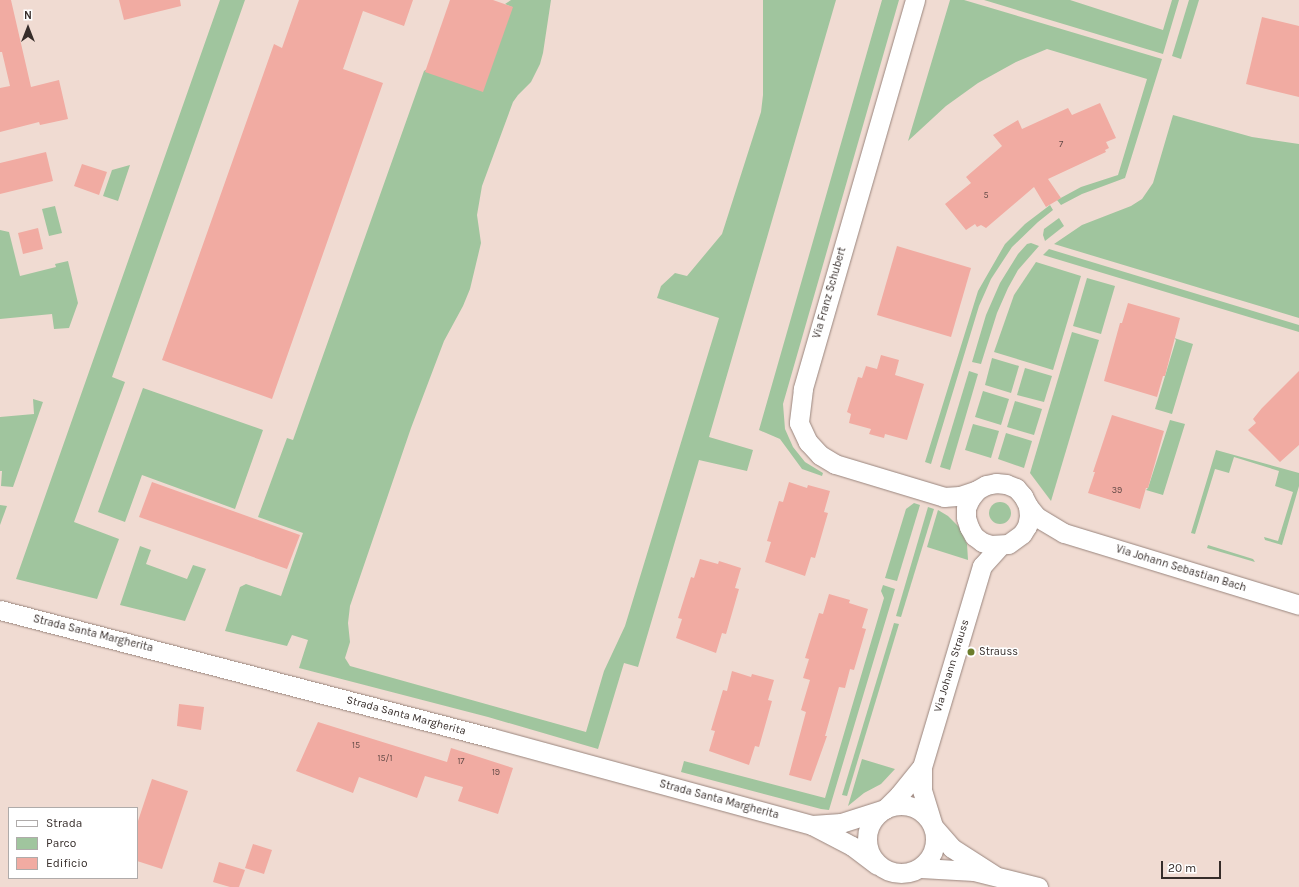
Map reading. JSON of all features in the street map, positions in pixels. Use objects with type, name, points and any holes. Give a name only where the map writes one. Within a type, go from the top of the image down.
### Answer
[{"type":"street","name":"Via Franz Schubert","points":[[915,0],[803,389],[799,423],[808,442],[820,455],[835,464],[944,497],[960,496],[977,490]]},
{"type":"street","points":[[996,483],[1006,484],[1016,488],[1023,496],[1028,506],[1029,516],[1027,526],[1022,534],[1008,544],[1000,546],[982,542],[974,536],[966,518],[966,508],[970,498],[977,490],[986,485],[996,483]]},
{"type":"street","name":"Via Franz Schubert","points":[[944,497],[966,518]]},
{"type":"street","name":"Via Johann Sebastian Bach","points":[[1028,506],[1038,517],[1064,533],[1299,605]]},
{"type":"street","name":"Via Johann Sebastian Bach","points":[[1022,534],[1064,533]]},
{"type":"street","name":"Via Johann Strauss","points":[[974,536],[979,547],[982,566]]},
{"type":"street","name":"Via Johann Strauss","points":[[933,826],[922,790],[922,767],[982,566],[1000,546]]},
{"type":"street","name":"Strada Santa Margherita","points":[[0,610],[492,738],[812,826],[852,846],[887,871],[898,874],[910,873],[920,868],[974,871],[1038,887]]},
{"type":"street","name":"Via Johann Strauss","points":[[885,809],[899,795],[922,767]]},
{"type":"street","name":"Strada Santa Margherita","points":[[812,826],[841,823],[895,805],[906,805],[917,809],[926,816],[952,848],[994,875]]},
{"type":"street","points":[[877,865],[870,856],[866,846],[866,835],[869,824],[876,815],[885,809]]},
{"type":"street","points":[[920,868],[929,860],[934,849],[935,838],[933,826]]},
{"type":"green space","points":[[220,0],[245,0],[112,377],[125,382],[74,522],[119,539],[97,599],[16,579]]},
{"type":"green space","points":[[511,0],[551,0],[543,53],[540,64],[531,82],[513,102],[482,186],[477,215],[481,243],[470,289],[463,306],[444,341],[411,428],[350,606],[348,623],[350,642],[345,658],[350,666],[586,732],[604,671],[625,626],[719,318],[657,298],[661,286],[675,273],[687,276],[722,234],[761,112],[763,95],[763,0],[836,0],[709,437],[753,450],[747,471],[699,460],[638,667],[624,663],[598,749],[488,717],[299,668],[308,640],[292,635],[287,646],[225,631],[240,587],[246,584],[281,596],[303,533],[258,517],[287,438],[293,440],[424,71],[512,7],[505,4]]},
{"type":"green space","points":[[882,0],[899,0],[783,404],[785,429],[793,447],[805,462],[823,473],[822,476],[802,469],[780,439],[759,430]]},
{"type":"green space","points":[[950,0],[964,0],[1162,59],[1125,178],[1082,194],[1061,205],[1057,200],[1081,187],[1118,175],[1147,79],[1047,49],[1016,62],[978,83],[946,106],[908,141]]},
{"type":"green space","points":[[984,0],[1070,0],[1163,30],[1172,0],[1179,0],[1163,54]]},
{"type":"green space","points":[[1189,0],[1199,0],[1181,59],[1172,56]]},
{"type":"green space","points":[[1173,115],[1252,137],[1299,144],[1299,318],[1054,244],[1082,225],[1131,206],[1142,199],[1153,183]]},
{"type":"green space","points":[[130,165],[118,201],[103,196],[112,170]]},
{"type":"green space","points":[[1050,205],[1053,210],[1012,247],[991,279],[979,306],[931,464],[925,462],[978,291],[1005,244],[1025,224]]},
{"type":"green space","points":[[55,206],[62,233],[49,236],[42,209]]},
{"type":"green space","points":[[1059,218],[1064,226],[1045,241],[1043,235],[1044,229]]},
{"type":"green space","points":[[0,230],[9,232],[20,276],[56,267],[55,264],[68,261],[78,303],[69,328],[54,329],[52,314],[0,319]]},
{"type":"green space","points":[[1031,243],[1039,246],[1018,270],[1008,288],[997,313],[981,364],[972,362],[986,315],[1000,283],[1018,254],[1027,244]]},
{"type":"green space","points":[[1049,249],[1299,325],[1299,332],[1043,255]]},
{"type":"green space","points":[[1036,262],[1081,276],[1053,370],[994,352],[1014,295]]},
{"type":"green space","points":[[1087,278],[1115,286],[1101,334],[1073,326]]},
{"type":"green space","points":[[1072,332],[1099,340],[1051,501],[1030,473]]},
{"type":"green space","points":[[1174,338],[1193,344],[1172,414],[1155,409],[1176,340]]},
{"type":"green space","points":[[992,358],[1019,366],[1011,393],[985,385]]},
{"type":"green space","points":[[1025,368],[1052,376],[1044,402],[1017,395]]},
{"type":"green space","points":[[969,371],[978,374],[950,470],[940,467]]},
{"type":"green space","points":[[143,388],[263,430],[235,509],[142,475],[125,522],[98,512]]},
{"type":"green space","points":[[983,391],[1009,399],[1001,425],[975,417]]},
{"type":"green space","points":[[33,399],[43,402],[13,487],[1,486],[2,471],[0,471],[0,417],[34,414]]},
{"type":"green space","points":[[1015,401],[1042,409],[1034,435],[1007,427]]},
{"type":"green space","points":[[1170,420],[1185,424],[1163,495],[1146,490],[1148,488]]},
{"type":"green space","points":[[973,424],[999,431],[991,458],[965,450]]},
{"type":"green space","points":[[1006,433],[1032,441],[1024,468],[998,459]]},
{"type":"green space","points":[[1216,450],[1299,473],[1299,486],[1282,545],[1265,540],[1264,537],[1278,541],[1293,492],[1275,486],[1279,471],[1234,457],[1229,473],[1215,469],[1195,534],[1191,533]]},
{"type":"green space","points":[[1000,502],[1008,505],[1011,513],[1008,521],[1000,524],[992,521],[989,513],[992,505]]},
{"type":"green space","points":[[914,503],[920,505],[897,581],[885,578],[906,509]]},
{"type":"green space","points":[[0,505],[7,506],[0,525]]},
{"type":"green space","points":[[928,507],[934,509],[901,617],[896,616]]},
{"type":"green space","points":[[938,510],[948,516],[959,527],[967,544],[968,560],[927,547]]},
{"type":"green space","points":[[1208,545],[1253,559],[1255,562],[1207,548]]},
{"type":"green space","points":[[140,546],[151,550],[146,564],[187,579],[193,565],[206,569],[185,621],[120,605]]},
{"type":"green space","points":[[883,585],[895,589],[829,810],[681,772],[684,761],[825,798],[884,598],[881,591]]},
{"type":"green space","points":[[894,623],[899,624],[847,796],[842,795]]},
{"type":"green space","points":[[862,759],[895,769],[881,784],[864,793],[848,806]]},
{"type":"building","points":[[0,0],[11,0],[31,87],[59,80],[68,119],[40,125],[39,122],[0,132],[0,88],[10,86],[2,52],[0,52]]},
{"type":"building","points":[[119,0],[180,0],[181,6],[124,20]]},
{"type":"building","points":[[299,0],[413,0],[404,26],[363,11],[343,69],[383,83],[272,399],[162,360],[274,44],[282,48]]},
{"type":"building","points":[[450,0],[493,0],[513,7],[483,92],[425,72]]},
{"type":"building","points":[[1262,17],[1299,26],[1299,97],[1246,84]]},
{"type":"building","points":[[1100,103],[1116,138],[1106,142],[1109,148],[1105,150],[1106,152],[1048,179],[1061,198],[1046,207],[1034,187],[986,228],[981,225],[977,227],[975,224],[966,230],[945,204],[971,183],[966,177],[1002,146],[993,135],[1018,120],[1022,129],[1068,108],[1072,115]]},
{"type":"building","points":[[46,152],[53,181],[0,194],[0,163]]},
{"type":"building","points":[[82,164],[107,172],[99,195],[74,186]]},
{"type":"building","points":[[38,228],[43,249],[23,254],[18,233]]},
{"type":"building","points":[[897,246],[971,268],[951,337],[877,315]]},
{"type":"building","points":[[1128,303],[1180,318],[1165,376],[1163,376],[1157,397],[1104,381],[1120,323],[1122,323]]},
{"type":"building","points":[[881,355],[899,360],[895,375],[924,384],[907,440],[885,434],[884,438],[869,434],[871,429],[849,423],[851,414],[847,412],[858,377],[862,378],[866,366],[877,369]]},
{"type":"building","points":[[1299,371],[1299,445],[1280,462],[1248,430],[1256,423],[1253,419],[1262,408]]},
{"type":"building","points":[[1112,415],[1164,431],[1148,488],[1146,488],[1140,509],[1088,493],[1095,472],[1093,472]]},
{"type":"building","points":[[152,482],[300,535],[287,569],[139,517]]},
{"type":"building","points":[[789,482],[807,488],[808,485],[830,491],[824,512],[828,513],[815,558],[811,557],[805,576],[765,562],[771,542],[767,541],[779,501],[783,502]]},
{"type":"building","points":[[700,559],[718,564],[719,561],[741,568],[735,588],[739,589],[726,634],[722,633],[716,653],[676,638],[682,619],[678,618],[691,577],[694,578]]},
{"type":"building","points":[[829,594],[850,600],[849,603],[868,609],[862,628],[866,629],[854,670],[850,669],[845,688],[839,687],[825,736],[827,736],[811,781],[789,775],[806,712],[801,710],[810,680],[803,678],[809,659],[805,658],[819,613],[823,614]]},
{"type":"building","points":[[732,671],[751,677],[752,674],[774,680],[768,700],[772,701],[759,747],[755,746],[749,765],[709,751],[715,731],[711,730],[723,690],[727,691]]},
{"type":"building","points":[[179,704],[204,707],[201,730],[177,726]]},
{"type":"building","points":[[318,722],[447,762],[451,748],[513,768],[498,814],[458,801],[463,787],[425,776],[417,798],[359,777],[353,793],[296,771]]},
{"type":"building","points":[[152,779],[188,791],[162,869],[138,861],[138,821]]},
{"type":"building","points":[[253,844],[272,850],[264,874],[245,868]]},
{"type":"building","points":[[219,862],[245,870],[239,887],[230,887],[213,882]]},
{"type":"place","name":"Strauss","points":[[971,652]]}]
